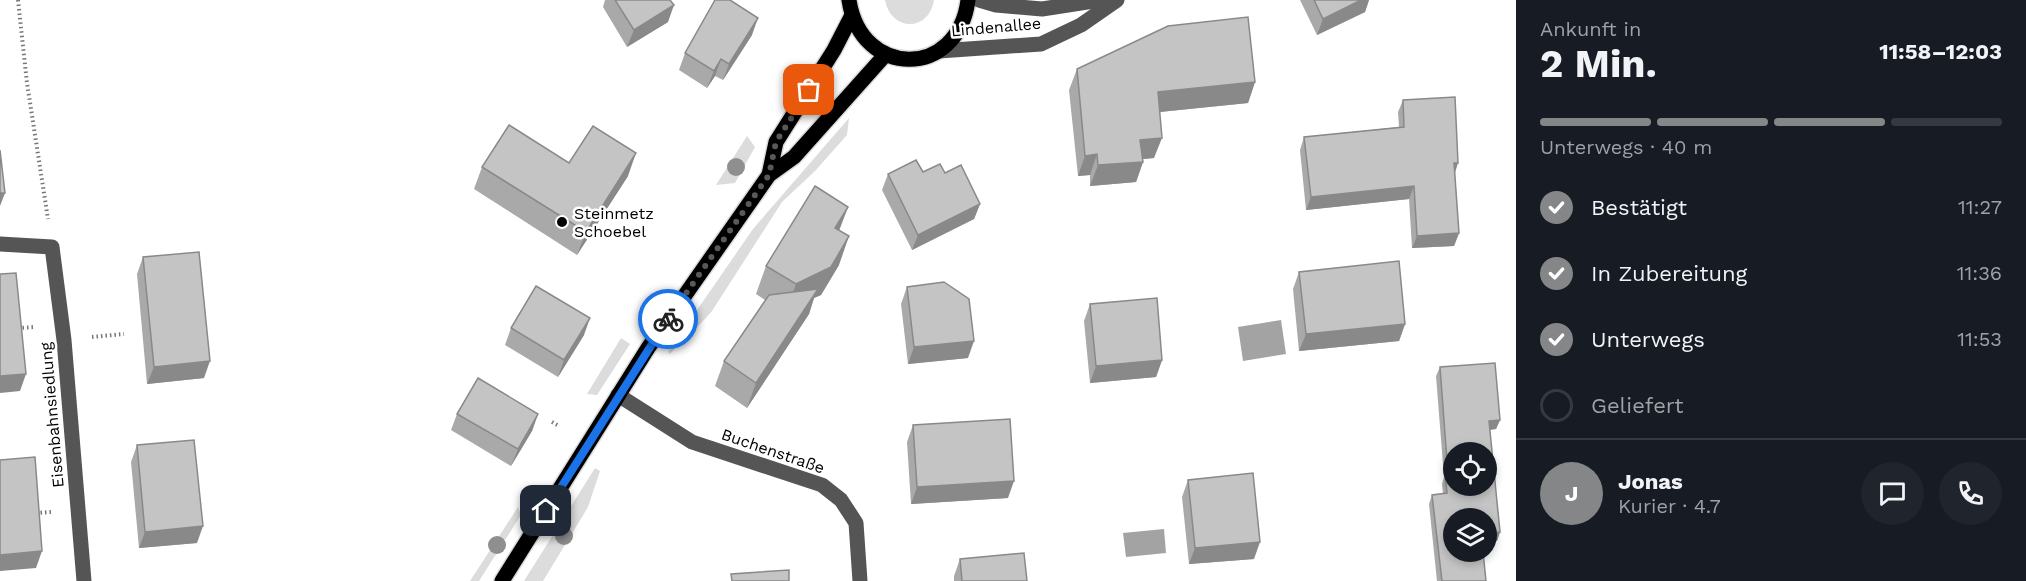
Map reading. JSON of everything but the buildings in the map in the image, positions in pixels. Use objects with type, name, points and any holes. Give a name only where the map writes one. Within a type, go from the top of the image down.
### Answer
[{"type":"main road","points":[[849,0],[851,17],[859,33],[871,45],[886,54],[903,59],[922,58],[939,51],[951,41],[961,28],[968,0]]},
{"type":"main road","points":[[769,175],[776,142],[834,50],[851,17]]},
{"type":"main road","points":[[502,581],[618,395],[769,175],[794,157],[886,54]]},
{"type":"street","name":"Lindenallee","points":[[979,0],[996,5],[1042,9],[1100,0]]},
{"type":"street","name":"Lindenallee","points":[[939,51],[1041,44],[1082,25],[1117,0]]},
{"type":"street","points":[[0,244],[52,247]]},
{"type":"street","name":"Eisenbahnsiedlung","points":[[52,247],[64,340],[84,581]]},
{"type":"street","name":"Buchenstraße","points":[[618,395],[692,442],[822,485],[841,500],[856,524],[860,581]]},
{"type":"path","points":[[18,0],[27,83],[52,247]]},
{"type":"path","points":[[552,422],[559,426]]},
{"type":"shaded area","points":[[885,0],[934,0],[925,18],[910,24],[894,18]]},
{"type":"shaded area","points":[[849,118],[847,135],[815,171],[782,202],[712,311],[670,354],[668,352],[753,229]]},
{"type":"shaded area","points":[[747,136],[755,147],[735,183],[716,185]]},
{"type":"shaded area","points":[[1281,320],[1286,354],[1243,361],[1238,327]]},
{"type":"shaded area","points":[[621,338],[630,344],[597,395],[587,394]]},
{"type":"shaded area","points":[[595,468],[600,471],[588,507],[543,581],[524,581]]},
{"type":"shaded area","points":[[518,507],[521,515],[479,581],[470,581]]},
{"type":"shaded area","points":[[1164,529],[1166,553],[1126,557],[1123,533]]},
{"type":"way so far","points":[[668,319],[769,175],[776,142],[809,90]]},
{"type":"place","name":"Steinmetz Schoebel","points":[[562,222]]},
{"type":"route","points":[[546,511],[668,319]]}]
